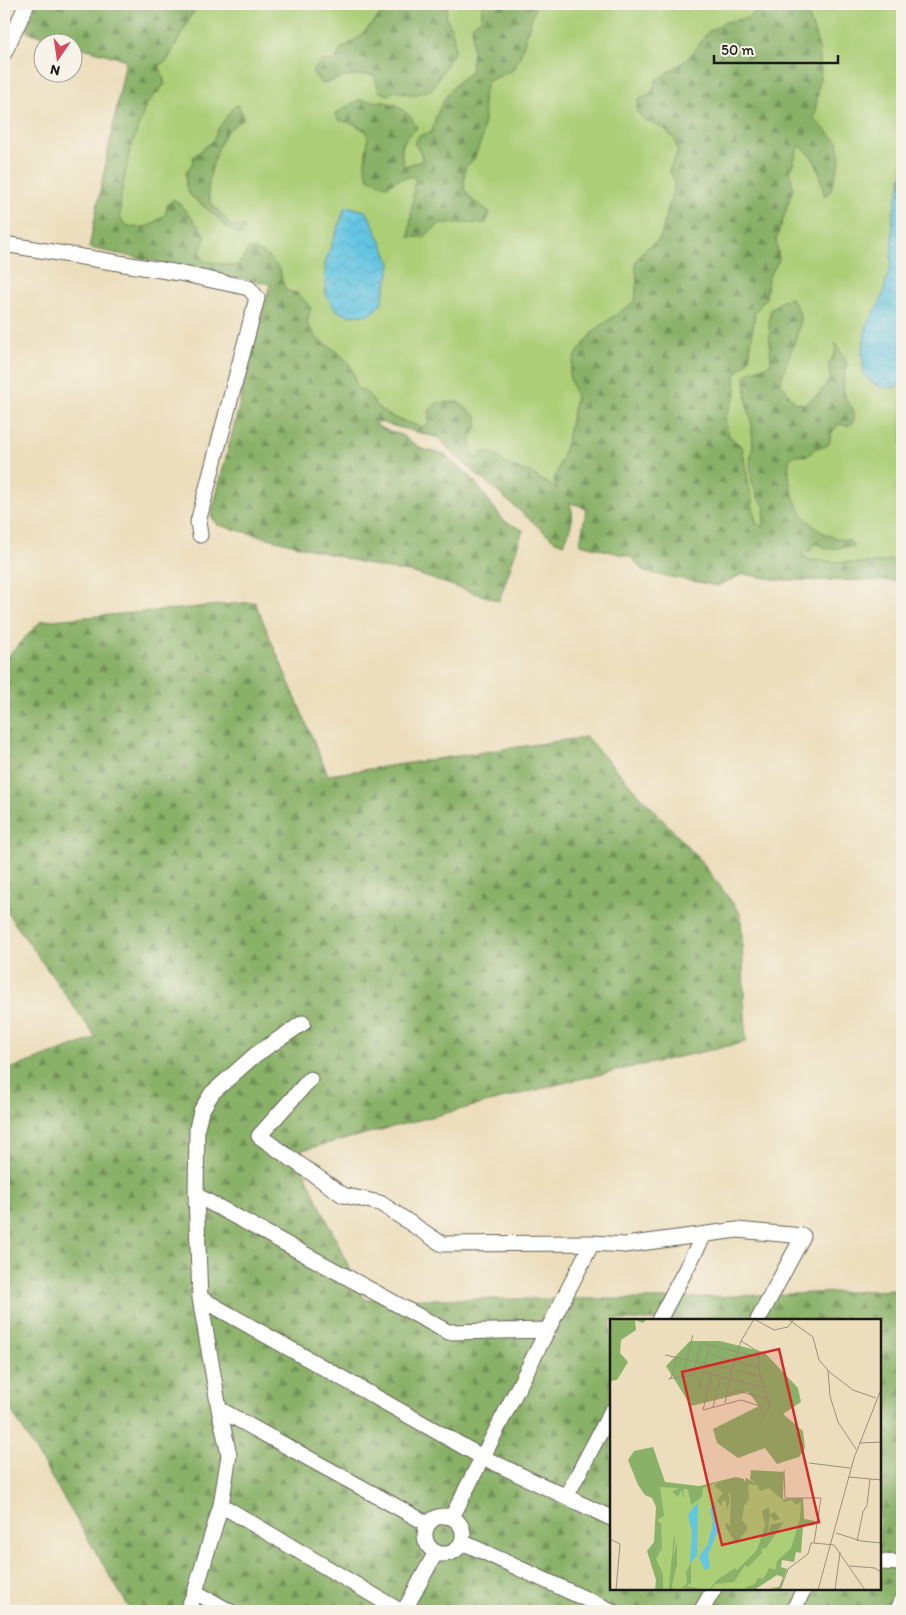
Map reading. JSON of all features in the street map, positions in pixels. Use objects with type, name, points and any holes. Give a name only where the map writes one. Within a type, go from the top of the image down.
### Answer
[{"type":"street","points":[[4,53],[27,4]]},
{"type":"street","points":[[4,244],[179,273],[249,288],[257,298],[198,522],[200,535]]},
{"type":"street","points":[[187,1611],[195,1592],[221,1505],[228,1455],[200,1298],[196,1195],[197,1128],[202,1111],[212,1093],[255,1055],[302,1023]]},
{"type":"street","points":[[310,1079],[259,1136],[343,1195],[380,1202],[442,1244],[592,1243],[625,1245],[737,1230],[803,1236],[759,1319]]},
{"type":"street","points":[[196,1195],[448,1332],[547,1330]]},
{"type":"street","points":[[660,1319],[704,1235]]},
{"type":"street","points":[[452,1517],[592,1243]]},
{"type":"street","points":[[200,1298],[482,1457],[610,1518]]},
{"type":"street","points":[[219,1409],[428,1524]]},
{"type":"street","points":[[566,1497],[610,1414]]},
{"type":"street","points":[[221,1505],[400,1611]]},
{"type":"street","points":[[438,1516],[452,1517],[457,1520],[463,1530],[462,1542],[458,1548],[448,1554],[436,1552],[430,1548],[425,1536],[428,1524],[438,1516]]},
{"type":"street","points":[[462,1542],[612,1611]]},
{"type":"street","points":[[404,1611],[436,1552]]},
{"type":"street","points":[[881,1562],[902,1563]]},
{"type":"street","points":[[702,1611],[713,1590]]},
{"type":"street","points":[[793,1611],[804,1590]]},
{"type":"street","points":[[195,1592],[229,1611]]},
{"type":"street","points":[[897,1611],[902,1601]]},
{"type":"green space","points":[[36,4],[137,4],[146,6],[147,4],[199,4],[167,61],[159,65],[165,84],[146,105],[129,154],[121,196],[120,217],[125,225],[137,228],[149,226],[165,215],[168,204],[174,199],[206,236],[200,251],[203,261],[236,266],[249,249],[264,253],[280,269],[282,281],[287,291],[297,293],[311,307],[307,323],[317,339],[335,350],[349,363],[355,377],[356,388],[368,394],[384,412],[399,420],[422,427],[428,424],[429,412],[436,403],[458,402],[477,417],[477,426],[471,439],[472,454],[478,459],[482,452],[493,453],[504,462],[519,470],[529,472],[557,489],[554,481],[565,448],[576,397],[569,375],[575,356],[595,330],[635,301],[637,279],[635,263],[643,251],[660,239],[675,182],[669,170],[678,152],[675,140],[664,128],[646,121],[636,111],[639,100],[652,92],[656,80],[684,62],[708,32],[725,22],[747,18],[758,11],[759,4],[797,4],[807,10],[819,47],[821,71],[814,119],[838,142],[840,160],[830,192],[824,196],[820,174],[814,161],[799,146],[790,172],[793,189],[776,240],[779,260],[768,278],[766,298],[755,312],[749,359],[735,376],[736,394],[725,419],[729,436],[742,447],[756,523],[763,528],[765,506],[758,498],[752,482],[750,462],[753,445],[745,376],[771,363],[769,320],[771,309],[780,302],[791,298],[798,308],[800,319],[781,383],[795,403],[804,404],[820,393],[830,379],[829,364],[835,353],[836,343],[848,365],[845,372],[844,392],[853,409],[854,416],[854,421],[849,426],[838,424],[831,434],[829,444],[824,447],[815,448],[808,456],[795,455],[789,460],[789,475],[791,489],[796,502],[802,514],[811,524],[821,532],[849,540],[854,546],[827,549],[819,544],[813,544],[810,551],[801,552],[809,560],[857,563],[884,562],[902,555],[902,581],[778,580],[743,574],[718,586],[644,572],[631,557],[580,544],[586,509],[569,503],[572,518],[568,534],[564,544],[555,541],[452,453],[439,438],[372,420],[381,428],[401,435],[422,449],[444,454],[471,477],[504,521],[523,530],[499,601],[414,573],[383,568],[218,525],[211,516],[270,284],[89,248],[126,60],[82,48],[82,32],[27,32]]},
{"type":"green space","points":[[155,4],[902,4],[902,567],[726,558],[648,494],[510,498],[441,436],[316,400],[275,279],[95,246]]},
{"type":"green space","points":[[391,4],[448,4],[446,17],[453,32],[455,50],[432,89],[414,95],[394,91],[388,95],[379,91],[374,75],[348,76],[322,84],[312,72],[321,61],[334,61],[341,49],[358,38]]},
{"type":"green space","points":[[482,4],[536,4],[519,60],[514,69],[487,82],[483,97],[484,118],[482,138],[474,159],[465,168],[464,189],[473,201],[490,212],[486,223],[440,223],[424,237],[409,237],[415,176],[399,179],[387,186],[369,179],[365,167],[367,132],[356,125],[339,120],[335,114],[358,100],[395,104],[410,116],[417,128],[408,136],[403,144],[404,166],[422,161],[421,153],[414,143],[419,136],[432,132],[441,105],[451,90],[471,72],[473,52],[472,26],[482,18]]},
{"type":"green space","points":[[239,105],[243,119],[225,134],[218,148],[208,191],[213,205],[230,225],[245,228],[244,232],[238,235],[223,225],[218,218],[190,195],[186,186],[186,173],[192,164],[194,156],[213,141],[218,129],[233,107]]},
{"type":"green space","points":[[255,602],[328,775],[586,737],[700,860],[741,914],[746,1042],[575,1080],[295,1152],[364,1299],[657,1299],[894,1290],[902,1309],[902,1611],[131,1611],[4,1398],[4,1071],[96,1038],[4,908],[4,660],[41,621]]},
{"type":"water","points":[[902,176],[902,385],[892,388],[879,387],[869,381],[864,374],[862,354],[866,328],[882,298],[891,263],[893,215]]},
{"type":"water","points":[[347,206],[365,211],[391,264],[381,304],[371,314],[354,316],[344,314],[335,309],[326,295],[325,263]]}]
